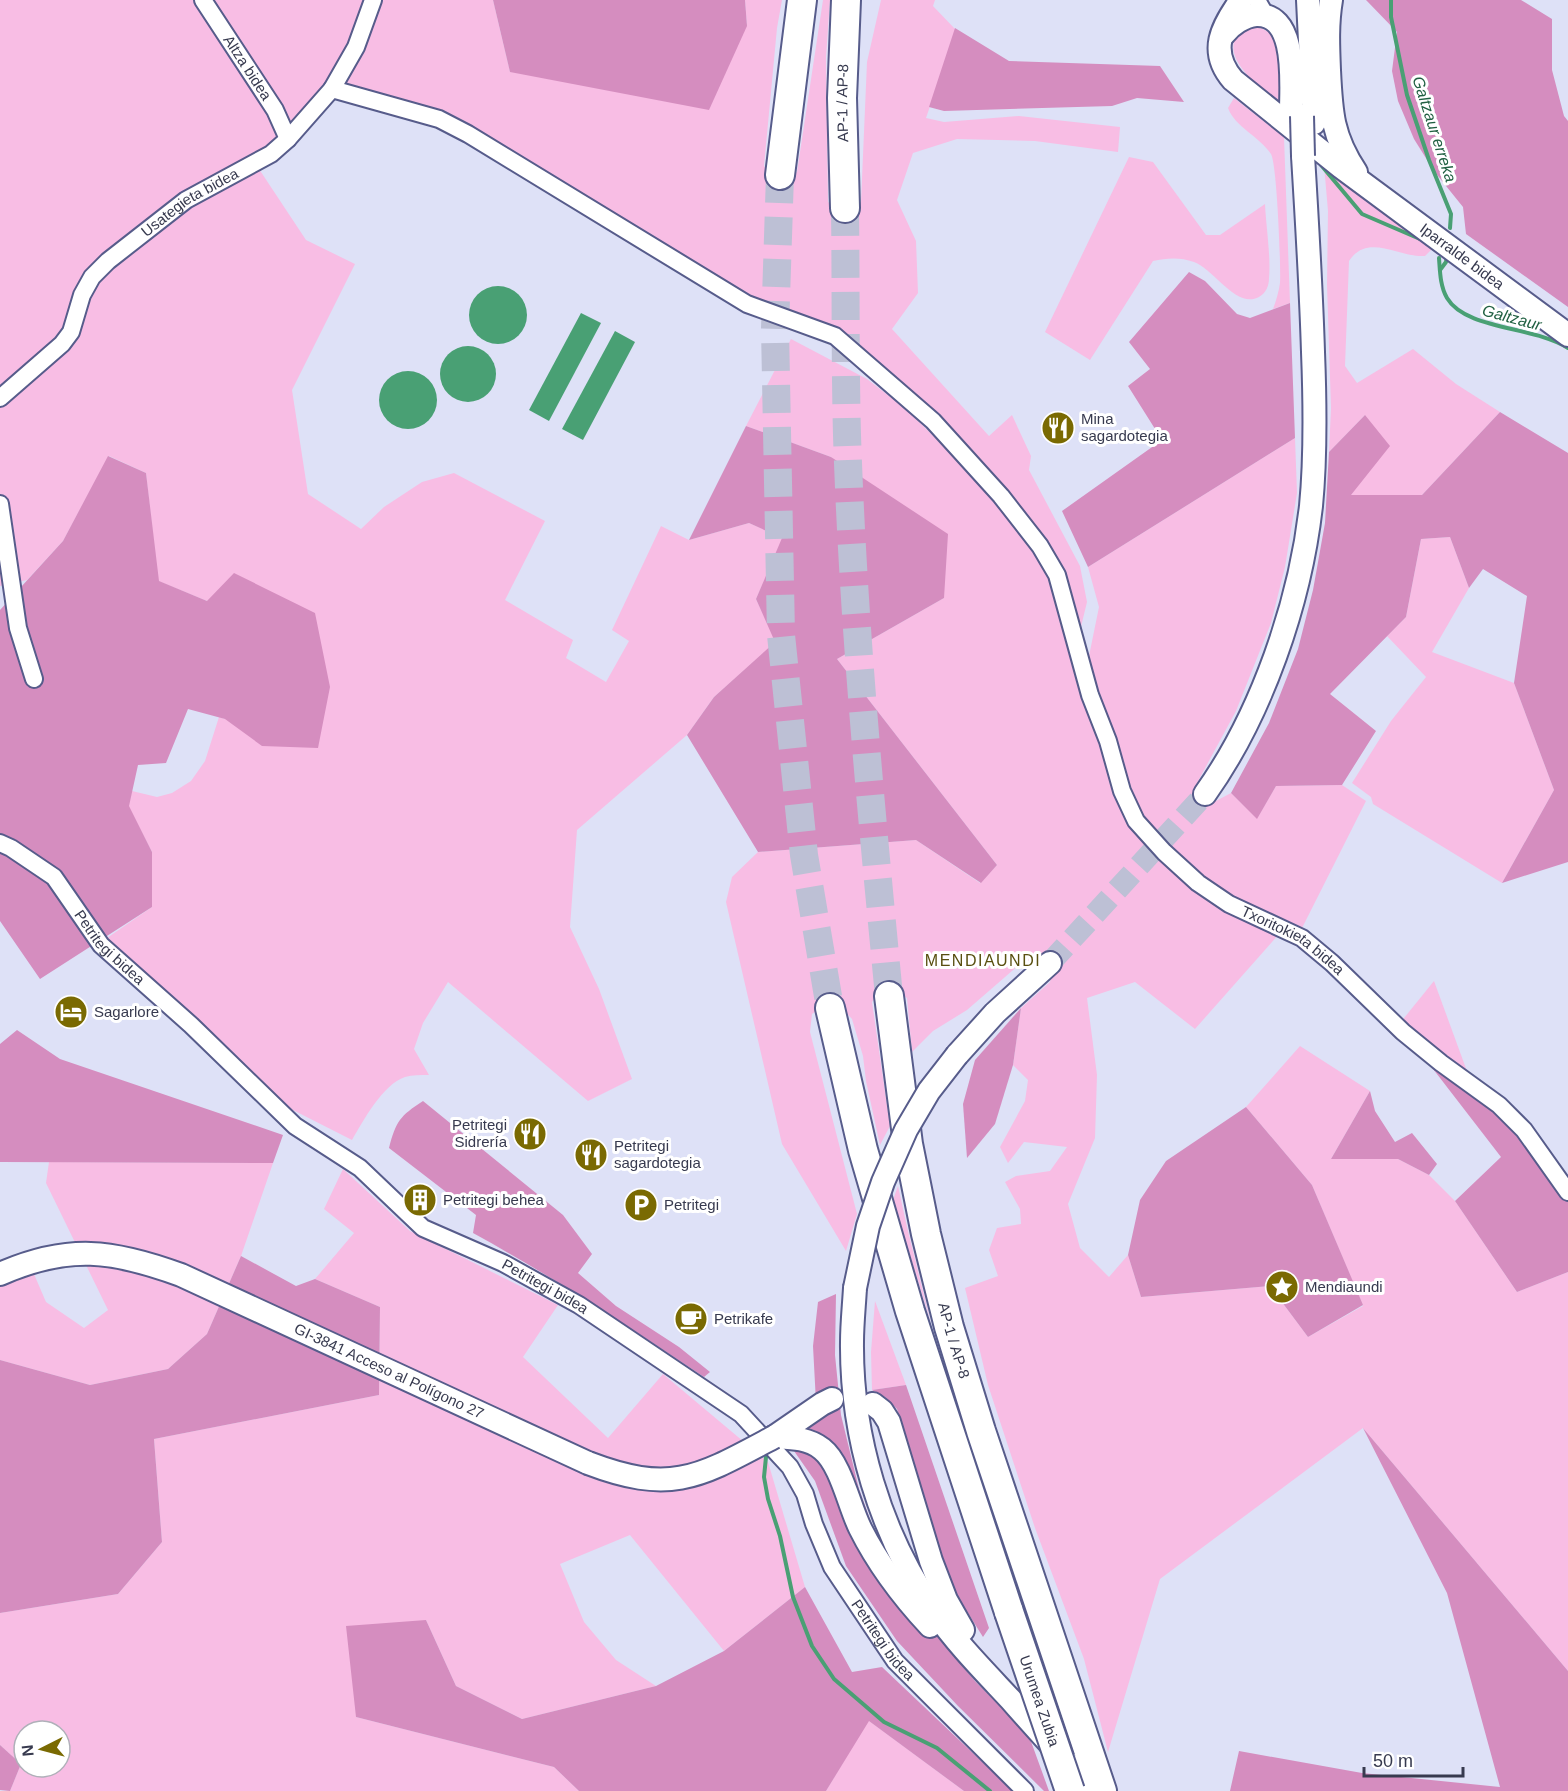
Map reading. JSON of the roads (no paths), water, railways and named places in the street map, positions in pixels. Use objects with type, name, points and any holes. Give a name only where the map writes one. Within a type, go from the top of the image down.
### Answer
[{"type":"highway","points":[[780,175],[802,0]]},
{"type":"highway","name":"AP-1 / AP-8","points":[[845,208],[842,98],[846,0]]},
{"type":"highway","name":"AP-1 / AP-8","points":[[889,996],[908,1144],[926,1234],[949,1327],[981,1431],[1102,1791]]},
{"type":"highway","name":"AP-1 / AP-8","points":[[830,1008],[863,1150],[910,1311],[1009,1612]]},
{"type":"highway","name":"Urumea Zubia","points":[[1009,1612],[1070,1791]]},
{"type":"main road","points":[[1205,794],[1235,747],[1279,642],[1304,553],[1311,507],[1315,457],[1309,248],[1317,139],[1297,0]]},
{"type":"main road","points":[[1308,0],[1317,139],[1307,335],[1314,372]]},
{"type":"main road","points":[[1317,139],[1334,105],[1330,83],[1328,33],[1331,0]]},
{"type":"main road","points":[[1384,198],[1360,165],[1317,139],[1247,93],[1228,75],[1220,59],[1220,40],[1233,25],[1258,7],[1280,25],[1317,139],[1364,184],[1384,198]]},
{"type":"main road","name":"Iparralde bidea","points":[[1384,198],[1444,245],[1568,335]]},
{"type":"main road","points":[[1050,963],[995,1013],[957,1055],[923,1101],[906,1130],[887,1171],[868,1226],[855,1287],[852,1341],[854,1395],[872,1479],[886,1522],[905,1564],[933,1611],[966,1653],[1093,1791]]},
{"type":"main road","name":"GI-3841 Acceso al Polígono 27","points":[[0,1274],[36,1260],[84,1253],[113,1254],[147,1262],[181,1275],[588,1462],[636,1478],[682,1479],[720,1466],[774,1437],[832,1399]]},
{"type":"main road","points":[[873,1404],[882,1411],[889,1422],[931,1561],[946,1600],[958,1623],[992,1666],[1011,1700]]},
{"type":"main road","points":[[774,1437],[811,1441],[825,1451],[834,1465],[860,1528],[887,1572],[916,1611],[945,1642],[966,1653]]},
{"type":"street","name":"Altza bidea","points":[[204,0],[275,110],[288,139]]},
{"type":"street","name":"Usategieta bidea","points":[[0,398],[62,344],[71,332],[82,295],[92,277],[108,261],[186,200],[271,154],[288,139],[332,89],[356,47],[373,0]]},
{"type":"street","name":"Txoritokieta bidea","points":[[332,89],[439,119],[747,304],[835,336],[933,421],[1001,496],[1040,546],[1057,575],[1090,695],[1108,741],[1122,791],[1136,821],[1164,852],[1198,883],[1229,904],[1302,938],[1332,963],[1403,1032],[1499,1105],[1524,1130],[1568,1192]]},
{"type":"street","points":[[0,504],[18,628],[34,679]]},
{"type":"street","name":"Petritegi bidea","points":[[0,843],[54,877],[101,945],[191,1025],[295,1126],[360,1168],[423,1228],[503,1263],[579,1305],[741,1414],[790,1467],[805,1494],[814,1524],[832,1567],[895,1661],[1025,1791]]},
{"type":"waterway","name":"Galtzaur erreka","points":[[1391,0],[1391,17],[1407,95],[1429,160],[1451,214],[1450,228]]},
{"type":"waterway","points":[[1321,165],[1362,214],[1420,239]]},
{"type":"waterway","name":"Galtzaur erreka","points":[[1440,270],[1446,262],[1447,255]]},
{"type":"waterway","name":"Galtzaur","points":[[1439,258],[1443,289],[1456,308],[1485,322],[1537,335],[1568,348]]},
{"type":"waterway","points":[[766,1457],[764,1477],[768,1499],[780,1536],[793,1597],[812,1646],[834,1679],[884,1722],[937,1748],[990,1791]]},
{"type":"tunnel","points":[[780,175],[775,329],[781,635],[804,855],[830,1008]]},
{"type":"tunnel","points":[[845,208],[846,378],[850,505],[869,786],[889,996]]},
{"type":"tunnel","points":[[1050,963],[1205,794]]},
{"type":"place","name":"Mina sagardotegia","points":[[1058,428]]},
{"type":"place","name":"Sagarlore","points":[[71,1012]]},
{"type":"place","name":"Petritegi Sidrería","points":[[530,1134]]},
{"type":"place","name":"Petritegi sagardotegia","points":[[591,1155]]},
{"type":"place","name":"Petritegi behea","points":[[420,1200]]},
{"type":"place","name":"Petritegi","points":[[641,1205]]},
{"type":"place","name":"Mendiaundi","points":[[1282,1287]]},
{"type":"place","name":"Petrikafe","points":[[691,1319]]},
{"type":"district","name":"MENDIAUNDI","points":[[983,960]]}]
